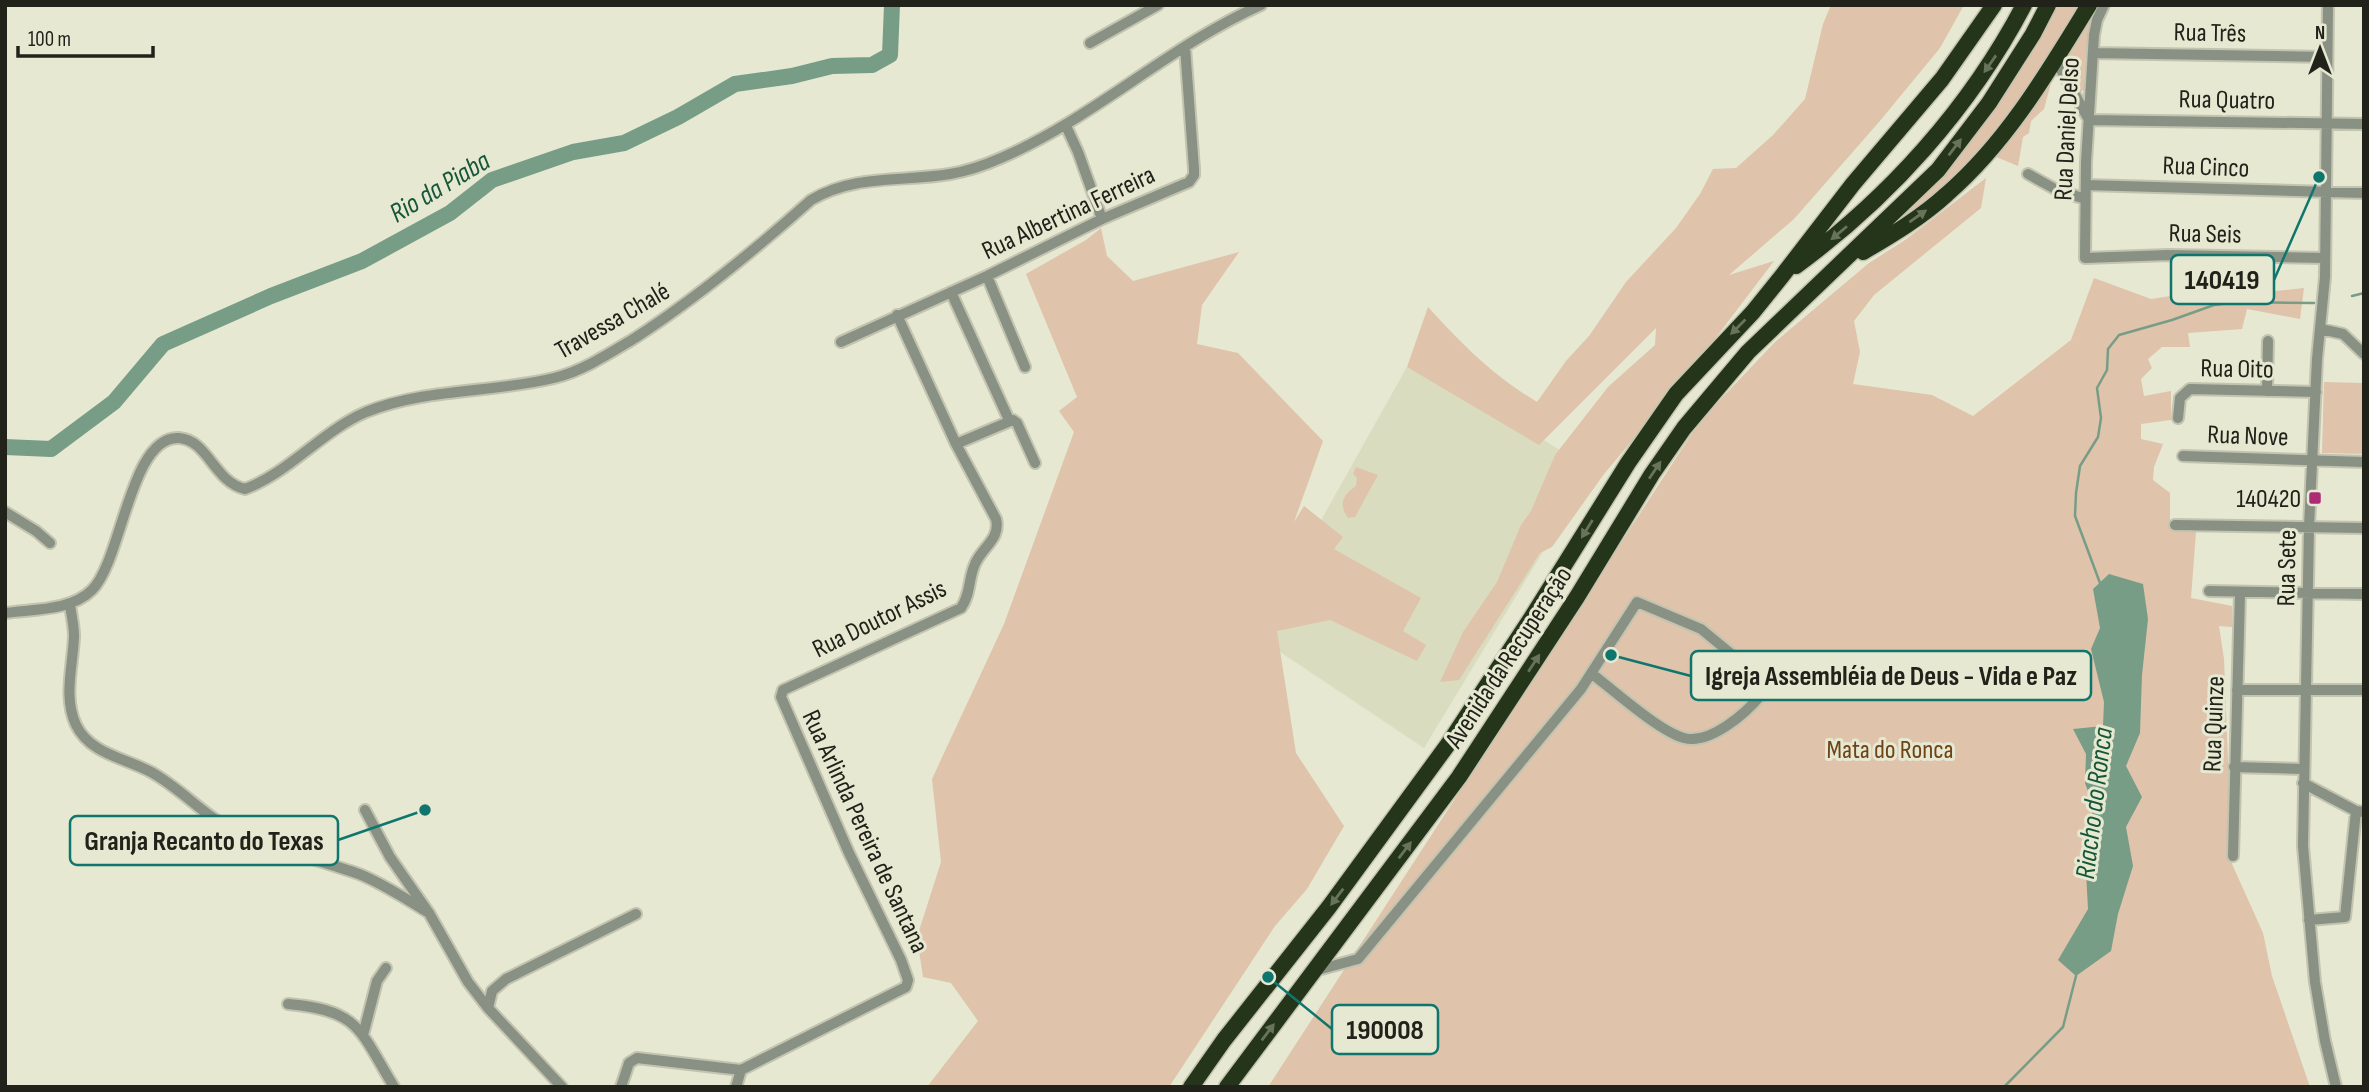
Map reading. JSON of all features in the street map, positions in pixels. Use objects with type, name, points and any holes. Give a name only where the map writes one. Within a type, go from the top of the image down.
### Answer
[{"type":"highway","points":[[1192,1085],[1337,896],[1456,733],[1628,463],[1676,394],[1753,312],[1853,184],[1942,79],[1994,5]]},
{"type":"highway","points":[[1782,276],[1834,238],[1899,176],[1962,103],[2024,5]]},
{"type":"highway","points":[[1839,265],[1937,170],[1989,103],[2033,34],[2048,5]]},
{"type":"highway","points":[[1839,265],[1904,226],[1949,193],[2006,131],[2042,81],[2089,5]]},
{"type":"highway","name":"Avenida da Recuperação","points":[[1227,1087],[1460,777],[1684,428],[1748,352],[1839,265]]},
{"type":"street","points":[[1090,43],[1158,5]]},
{"type":"street","name":"Travessa Chalé","points":[[5,613],[70,604],[92,590],[103,575],[129,498],[150,455],[158,444],[165,440],[187,439],[196,444],[226,480],[233,486],[245,489],[366,412],[405,400],[556,378],[582,368],[679,310],[811,201],[826,192],[863,181],[939,175],[977,168],[1000,159],[1066,126],[1206,33],[1261,5]]},
{"type":"street","name":"Rua Daniel Delso","points":[[2085,258],[2085,199],[2093,52],[2097,20],[2104,5]]},
{"type":"street","name":"Rua Sete","points":[[2328,5],[2325,258],[2309,527],[2303,867],[2318,1000],[2336,1087]]},
{"type":"street","name":"Rua Albertina Ferreira","points":[[841,342],[1192,179],[1194,169],[1185,47]]},
{"type":"street","name":"Rua Três","points":[[2093,52],[2327,57]]},
{"type":"street","points":[[2055,59],[2089,120]]},
{"type":"street","name":"Rua Quatro","points":[[2089,120],[2364,124]]},
{"type":"street","points":[[1066,126],[1102,219]]},
{"type":"street","points":[[2028,174],[2055,189],[2085,199]]},
{"type":"street","name":"Rua Cinco","points":[[2086,185],[2364,193]]},
{"type":"street","name":"Rua Seis","points":[[2085,258],[2168,255],[2325,258]]},
{"type":"street","points":[[987,276],[1025,367]]},
{"type":"street","points":[[951,292],[1011,420],[1017,423],[1035,463]]},
{"type":"street","points":[[897,315],[956,444],[1011,420]]},
{"type":"street","points":[[2321,329],[2343,334],[2364,354]]},
{"type":"street","points":[[2267,391],[2268,341]]},
{"type":"street","name":"Rua Oito","points":[[2178,418],[2180,398],[2190,389],[2316,392]]},
{"type":"street","name":"Rua Doutor Assis","points":[[793,685],[961,608],[967,600],[975,563],[994,539],[997,530],[996,519],[956,444]]},
{"type":"street","name":"Rua Nove","points":[[2183,456],[2364,462]]},
{"type":"street","points":[[5,512],[50,543]]},
{"type":"street","points":[[2175,525],[2364,528]]},
{"type":"street","points":[[2209,591],[2364,594]]},
{"type":"street","name":"Rua Quinze","points":[[2233,856],[2240,593]]},
{"type":"street","points":[[1314,971],[1358,959],[1573,698],[1637,602],[1701,629],[1757,674],[1761,695],[1747,712],[1709,736],[1687,739],[1668,731],[1591,673]]},
{"type":"street","points":[[70,604],[74,633],[69,682],[70,710],[77,728],[96,748],[173,784],[235,831],[270,846],[384,885],[429,913]]},
{"type":"street","name":"Rua Arlinda Pereira de Santana","points":[[741,1070],[899,992],[906,987],[908,980],[781,701],[781,692],[793,685]]},
{"type":"street","points":[[2237,690],[2364,690]]},
{"type":"street","points":[[2234,767],[2303,769]]},
{"type":"street","points":[[2303,783],[2360,811],[2345,917],[2309,920]]},
{"type":"street","points":[[365,810],[390,857],[429,913],[468,982],[488,1008],[562,1087]]},
{"type":"street","points":[[2351,864],[2364,865]]},
{"type":"street","points":[[488,1008],[492,991],[506,979],[636,914]]},
{"type":"street","points":[[363,1035],[377,981],[386,968]]},
{"type":"street","points":[[288,1004],[327,1009],[343,1017],[363,1035],[394,1087]]},
{"type":"street","points":[[621,1087],[629,1063],[637,1058],[741,1070],[736,1087]]},
{"type":"shaded area","points":[[1407,367],[1544,440],[1592,471],[1424,748],[1256,636]]},
{"type":"green space","points":[[1831,5],[1964,5],[1940,48],[1879,122],[1794,219],[1729,275],[1774,261],[1689,373],[1604,474],[1552,547],[1540,553],[1459,680],[1440,682],[1463,632],[1497,582],[1555,455],[1608,387],[1655,345],[1656,328],[1539,445],[1407,367],[1428,307],[1479,359],[1537,402],[1566,361],[1589,336],[1626,282],[1676,228],[1700,194],[1713,169],[1736,168],[1773,135],[1805,99],[1823,24]]},
{"type":"green space","points":[[2056,5],[2083,5],[1989,145],[1945,193],[1878,238],[1976,128],[2019,69]]},
{"type":"green space","points":[[2096,5],[2088,36],[2084,90],[2079,92],[2059,59]]},
{"type":"green space","points":[[2053,76],[2044,109],[2031,121],[2029,133],[2023,137],[2018,166],[1994,156]]},
{"type":"green space","name":"Mata do Ronca","points":[[1986,178],[1981,208],[1874,295],[1854,321],[1860,352],[1853,384],[1932,395],[1973,416],[2071,340],[2094,278],[2151,299],[2229,287],[2266,292],[2304,288],[2300,319],[2247,309],[2242,329],[2188,333],[2190,347],[2162,347],[2148,359],[2152,368],[2141,379],[2144,396],[2171,391],[2171,420],[2141,424],[2141,439],[2163,444],[2154,467],[2153,480],[2170,493],[2170,529],[2196,532],[2191,598],[2232,606],[2232,627],[2219,626],[2224,659],[2232,864],[2263,933],[2272,976],[2310,1087],[1268,1087],[1700,421],[1775,342],[1869,263],[1905,240]]},
{"type":"green space","points":[[1101,228],[1107,256],[1133,281],[1239,252],[1202,305],[1197,344],[1238,353],[1323,441],[1294,522],[1304,506],[1343,537],[1334,549],[1421,598],[1403,631],[1426,645],[1417,661],[1330,620],[1277,631],[1296,753],[1344,826],[1307,889],[1275,926],[1169,1087],[927,1087],[978,1021],[951,983],[923,977],[917,937],[941,862],[932,779],[1004,624],[1074,432],[1059,411],[1077,397],[1026,274],[1086,240]]},
{"type":"green space","points":[[2324,382],[2364,383],[2364,454],[2322,453]]},
{"type":"green space","points":[[1356,467],[1378,475],[1355,517],[1348,518],[1343,508],[1343,500],[1356,486],[1357,478],[1353,474]]},
{"type":"water","points":[[2109,574],[2143,584],[2148,619],[2140,733],[2126,766],[2142,797],[2126,827],[2133,866],[2118,914],[2111,951],[2076,976],[2058,960],[2088,909],[2086,872],[2093,805],[2085,783],[2086,754],[2073,729],[2103,726],[2104,702],[2091,649],[2100,628],[2093,589]]},
{"type":"waterway","name":"Rio da Piaba","points":[[5,447],[51,449],[114,402],[163,344],[271,296],[362,261],[450,213],[492,180],[573,152],[624,143],[678,117],[735,84],[792,76],[832,66],[872,65],[890,55],[892,5]]},
{"type":"waterway","name":"Riacho do Ronca","points":[[2352,296],[2364,293]]},
{"type":"waterway","name":"Riacho do Ronca","points":[[2100,583],[2075,516],[2080,466],[2098,437],[2101,418],[2097,388],[2107,370],[2108,349],[2119,335],[2214,305],[2238,302],[2314,303]]},
{"type":"waterway","name":"Riacho do Ronca","points":[[2004,1087],[2063,1027],[2076,976]]},
{"type":"place","name":"140419","points":[[2319,177]]},
{"type":"place","name":"140420","points":[[2315,498]]},
{"type":"place","name":"Igreja Assembléia de Deus - Vida e Paz","points":[[1611,655]]},
{"type":"place","name":"Granja Recanto do Texas","points":[[425,810]]},
{"type":"place","name":"190008","points":[[1268,977]]}]
